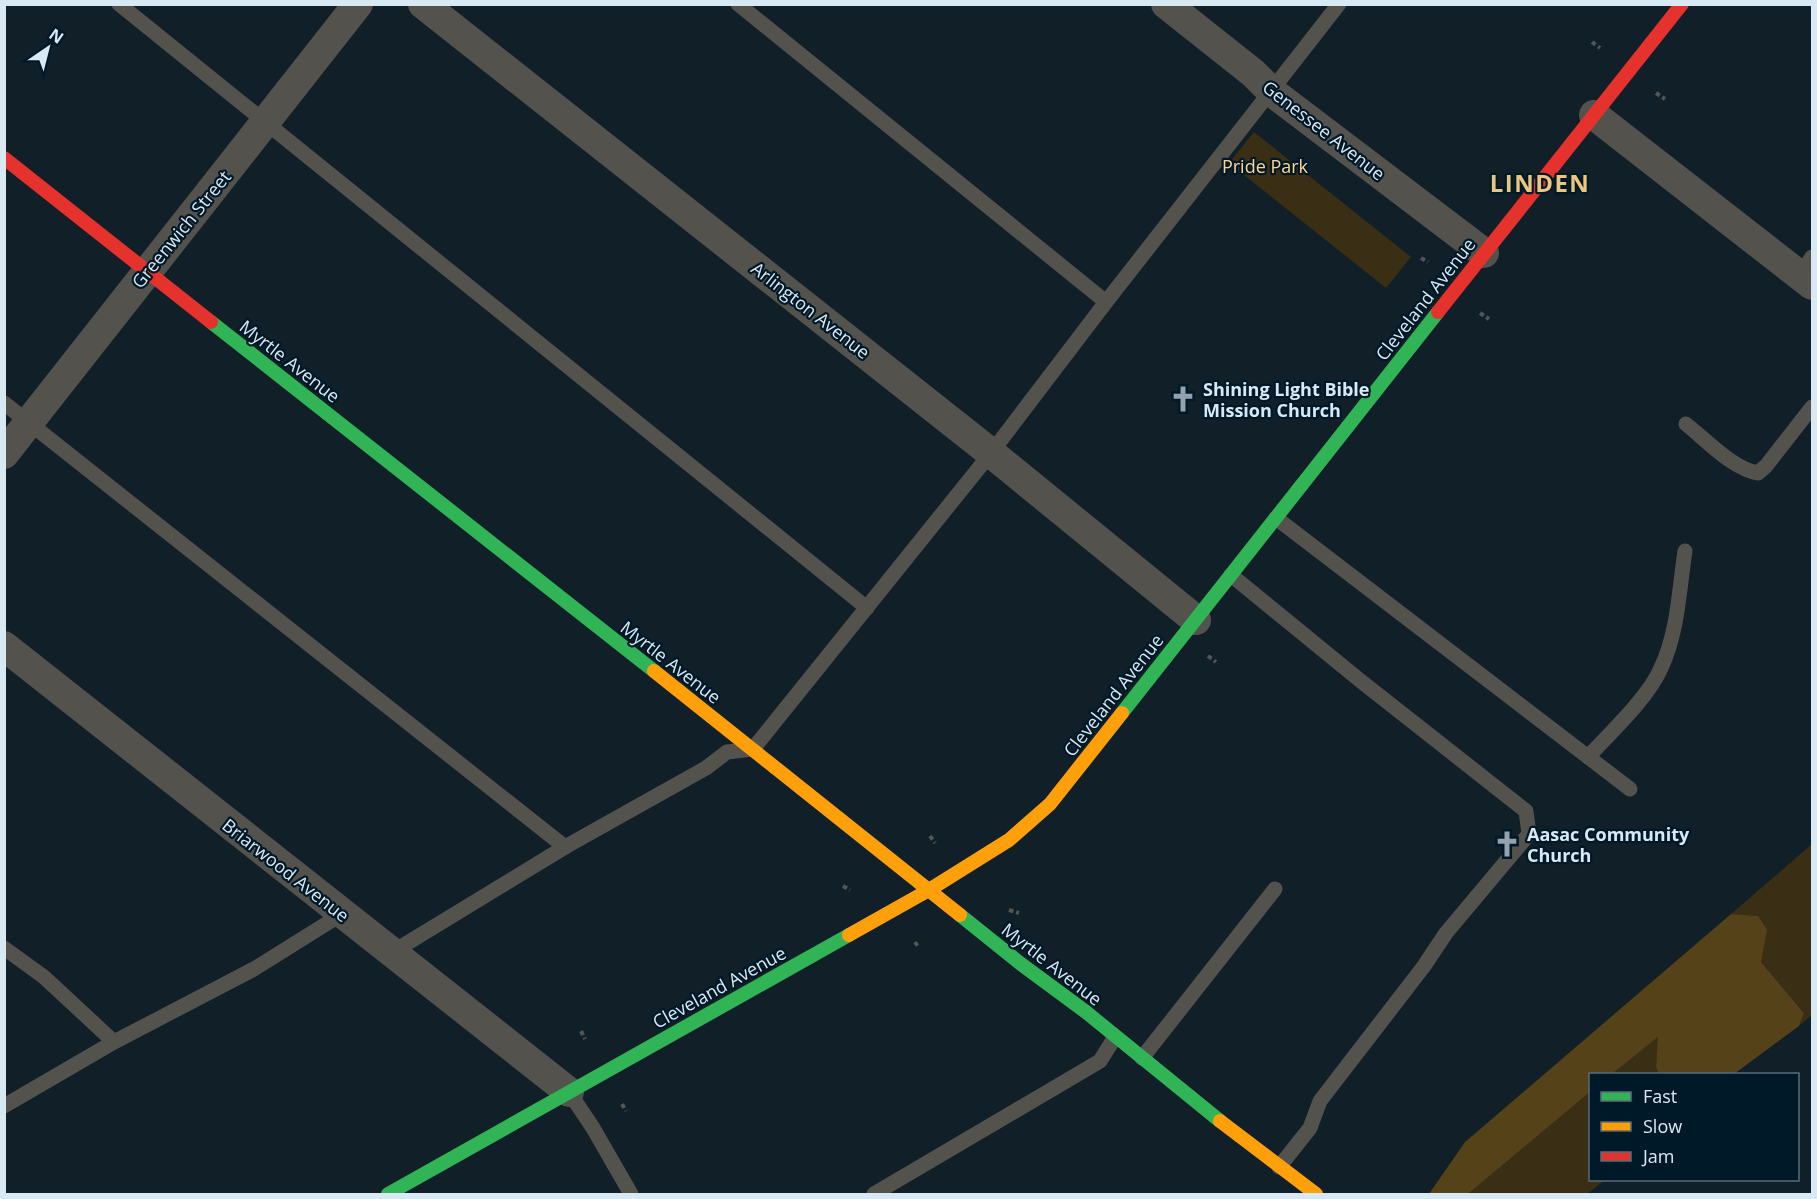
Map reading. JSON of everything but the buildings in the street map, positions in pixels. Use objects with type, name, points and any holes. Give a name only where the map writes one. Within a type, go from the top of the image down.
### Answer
[{"type":"main road","name":"Cleveland Avenue","points":[[388,1194],[929,890],[1009,840],[1050,804],[1682,4]]},
{"type":"main road","name":"Myrtle Avenue","points":[[4,158],[1115,1036],[1293,1184]]},
{"type":"street","name":"Greenwich Street","points":[[4,454],[358,4]]},
{"type":"street","name":"Arlington Avenue","points":[[423,4],[991,453],[1196,620]]},
{"type":"street","name":"Genessee Avenue","points":[[1166,4],[1253,73],[1272,92],[1484,253]]},
{"type":"street","points":[[1594,115],[1808,272]]},
{"type":"street","name":"Briarwood Avenue","points":[[4,646],[569,1092]]},
{"type":"lane","points":[[119,4],[867,609]]},
{"type":"lane","points":[[738,4],[1106,302]]},
{"type":"lane","points":[[391,953],[565,847],[706,768],[727,752],[753,749],[991,453],[1106,302],[1340,4]]},
{"type":"lane","points":[[4,404],[565,847]]},
{"type":"lane","points":[[1686,424],[1736,464],[1758,473],[1766,466],[1812,406]]},
{"type":"lane","points":[[1276,518],[1630,789]]},
{"type":"lane","points":[[1588,757],[1635,706],[1661,669],[1672,638],[1685,551]]},
{"type":"lane","points":[[1231,575],[1526,812],[1529,834],[1446,933],[1424,966],[1320,1101],[1293,1184]]},
{"type":"lane","points":[[1142,1058],[1275,889]]},
{"type":"lane","points":[[4,1106],[114,1042],[254,969],[342,914]]},
{"type":"lane","points":[[4,948],[44,977],[114,1042]]},
{"type":"lane","points":[[874,1194],[1100,1061],[1115,1036]]},
{"type":"lane","points":[[569,1092],[593,1128],[631,1194]]},
{"type":"path","points":[[1592,42],[1600,48]]},
{"type":"path","points":[[1656,93],[1665,99]]},
{"type":"path","points":[[1420,258],[1428,262]]},
{"type":"path","points":[[1480,313],[1489,319]]},
{"type":"path","points":[[1208,656],[1216,662]]},
{"type":"path","points":[[930,836],[935,843]]},
{"type":"path","points":[[843,886],[850,890]]},
{"type":"path","points":[[1010,910],[1019,913]]},
{"type":"path","points":[[915,942],[919,948]]},
{"type":"path","points":[[581,1030],[585,1039]]},
{"type":"path","points":[[622,1104],[626,1111]]},
{"type":"green space","name":"Pride Park","points":[[1254,132],[1411,257],[1386,288],[1229,163]]},
{"type":"green space","points":[[1812,844],[1812,1015],[1799,1026],[1804,1013],[1761,962],[1758,916],[1731,914]]},
{"type":"green space","points":[[1659,1036],[1656,1066],[1659,1073],[1613,1073]]},
{"type":"green space","points":[[1589,1093],[1589,1181],[1604,1181],[1587,1194],[1468,1194]]},
{"type":"shaded area","points":[[1731,914],[1758,916],[1767,930],[1761,962],[1804,1013],[1799,1026],[1735,1073],[1659,1073],[1656,1067],[1658,1037],[1613,1073],[1589,1073],[1589,1093],[1468,1194],[1429,1194],[1465,1142]]},
{"type":"traffic: fast","points":[[1122,713],[1438,312]]},
{"type":"traffic: fast","points":[[211,322],[654,671]]},
{"type":"traffic: fast","points":[[960,915],[1086,1012],[1220,1121]]},
{"type":"traffic: fast","points":[[388,1194],[849,935]]},
{"type":"traffic: slow","points":[[654,671],[960,915]]},
{"type":"traffic: slow","points":[[849,935],[929,890],[1009,840],[1050,804],[1122,713]]},
{"type":"traffic: slow","points":[[1220,1121],[1316,1194]]},
{"type":"traffic: jam","points":[[1438,312],[1682,4]]},
{"type":"traffic: jam","points":[[4,158],[211,322]]},
{"type":"place","name":"Shining Light Bible Mission Church","points":[[1183,399]]},
{"type":"place","name":"Aasac Community Church","points":[[1507,844]]},
{"type":"district","name":"LINDEN","points":[[1540,182]]}]
